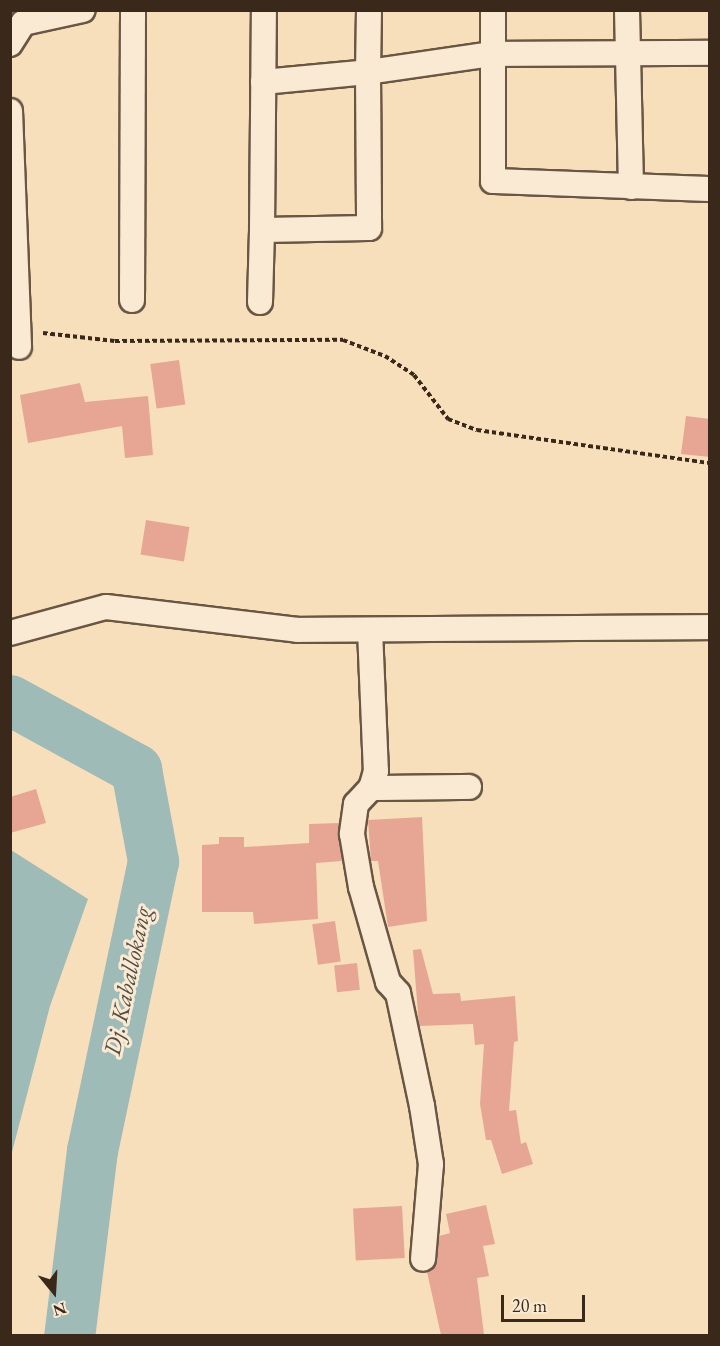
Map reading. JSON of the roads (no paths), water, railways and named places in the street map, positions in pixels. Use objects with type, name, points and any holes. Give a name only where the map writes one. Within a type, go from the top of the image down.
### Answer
[{"type":"street","points":[[10,45],[17,25],[84,10]]},
{"type":"street","points":[[132,300],[133,10]]},
{"type":"street","points":[[260,302],[264,10]]},
{"type":"street","points":[[262,230],[369,228],[369,10]]},
{"type":"street","points":[[493,10],[491,54],[493,182],[710,189]]},
{"type":"street","points":[[627,10],[631,187]]},
{"type":"street","points":[[263,82],[368,72],[491,54],[710,53]]},
{"type":"street","points":[[10,111],[13,284],[18,337]]},
{"type":"street","points":[[10,633],[106,607],[298,630],[710,627]]},
{"type":"street","points":[[370,630],[376,771],[372,788],[353,812],[354,850],[388,982],[400,1001],[422,1106],[431,1164],[423,1259]]},
{"type":"street","points":[[372,788],[469,788]]},
{"type":"water","points":[[11,850],[88,899],[50,1006],[11,1156]]},
{"type":"waterway","name":"Dj. Kaballokang","points":[[10,700],[136,769],[153,861],[92,1150],[69,1336]]}]
